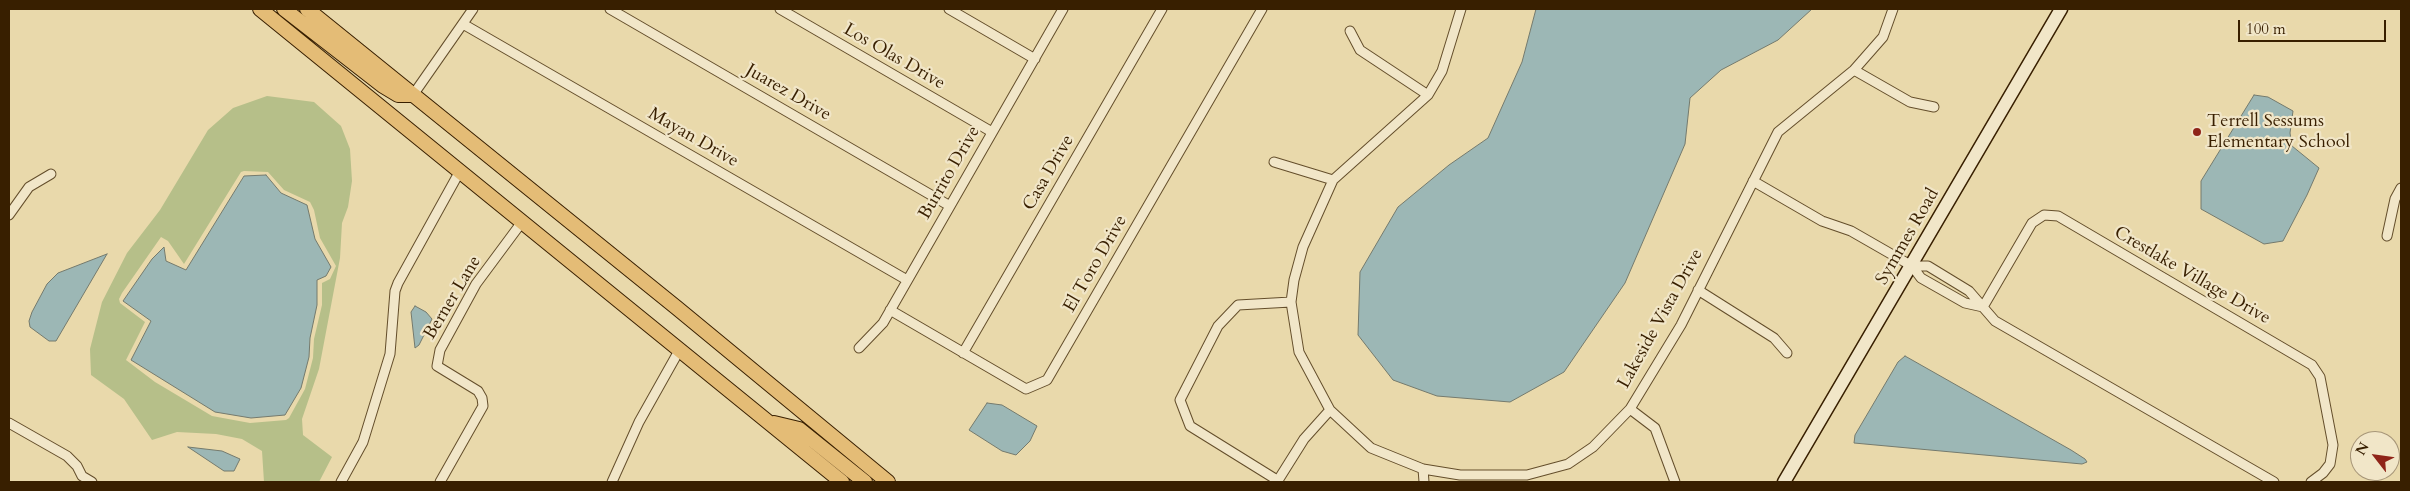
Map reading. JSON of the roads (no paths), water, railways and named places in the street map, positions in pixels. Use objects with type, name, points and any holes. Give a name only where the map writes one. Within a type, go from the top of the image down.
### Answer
[{"type":"main road","points":[[260,9],[842,482]]},
{"type":"main road","points":[[284,9],[382,86],[398,95],[413,95]]},
{"type":"main road","points":[[307,9],[888,482]]},
{"type":"main road","points":[[770,422],[799,429],[865,482]]},
{"type":"street","points":[[413,95],[473,9]]},
{"type":"street","name":"Juarez Drive","points":[[610,9],[950,206]]},
{"type":"street","name":"Los Olas Drive","points":[[780,9],[992,132]]},
{"type":"street","points":[[949,9],[1035,59]]},
{"type":"street","name":"Burrito Drive","points":[[859,348],[883,323],[1064,9]]},
{"type":"street","name":"Casa Drive","points":[[963,353],[1162,9]]},
{"type":"street","name":"El Toro Drive","points":[[890,310],[1026,388],[1047,380],[1262,9]]},
{"type":"street","name":"Lakeside Vista Drive","points":[[1461,9],[1442,71],[1428,95],[1333,180],[1303,247],[1294,280],[1291,302],[1299,352],[1330,410],[1371,448],[1423,469],[1460,474],[1527,475],[1568,464],[1593,447],[1630,409],[1681,325],[1778,132],[1854,70],[1883,36],[1893,9]]},
{"type":"street","name":"Symmes Road","points":[[1784,482],[2061,9]]},
{"type":"street","name":"Mayan Drive","points":[[463,24],[907,280]]},
{"type":"street","points":[[1350,31],[1360,50],[1428,95]]},
{"type":"street","points":[[1854,70],[1910,102],[1934,107]]},
{"type":"street","points":[[1274,162],[1333,180]]},
{"type":"street","points":[[341,482],[363,442],[390,354],[395,291],[398,283],[460,171]]},
{"type":"street","points":[[9,215],[29,187],[51,174]]},
{"type":"street","points":[[1753,181],[1822,221],[1851,232],[1912,266],[1921,278],[1965,303],[1982,307]]},
{"type":"street","points":[[2387,236],[2395,199],[2401,188]]},
{"type":"street","name":"Crestlake Village Drive","points":[[1982,307],[2032,223],[2044,215],[2058,216],[2312,365],[2320,377],[2334,445],[2330,464],[2315,481]]},
{"type":"street","name":"Berner Lane","points":[[440,482],[483,406],[482,398],[478,391],[436,366],[440,350],[476,284],[522,222]]},
{"type":"street","points":[[1912,266],[1928,266],[1970,291],[1995,321],[2274,482]]},
{"type":"street","points":[[1698,290],[1774,338],[1787,353]]},
{"type":"street","points":[[1291,302],[1238,305],[1218,326],[1180,400],[1190,426],[1277,481],[1304,439],[1330,410]]},
{"type":"street","points":[[612,482],[639,422],[680,349]]},
{"type":"street","points":[[1630,409],[1655,428],[1676,482]]},
{"type":"street","points":[[9,423],[67,456],[77,466],[80,479],[92,482]]},
{"type":"street","points":[[1423,469],[1424,482]]},
{"type":"water","points":[[1536,9],[1812,9],[1778,40],[1721,70],[1690,98],[1685,144],[1625,283],[1564,372],[1510,402],[1437,396],[1393,380],[1358,335],[1360,272],[1398,207],[1449,165],[1488,138],[1522,62]]},
{"type":"water","points":[[2254,95],[2268,97],[2293,111],[2290,133],[2292,146],[2319,168],[2283,241],[2264,244],[2201,209],[2201,181]]},
{"type":"water","points":[[266,175],[281,193],[307,205],[315,239],[331,267],[326,276],[317,280],[317,305],[310,338],[309,357],[301,388],[285,415],[251,418],[215,412],[131,360],[151,321],[123,301],[152,259],[164,247],[166,261],[186,270],[244,176]]},
{"type":"water","points":[[107,254],[56,341],[49,341],[30,327],[29,321],[32,312],[47,284],[58,273]]},
{"type":"water","points":[[415,306],[426,312],[432,319],[419,345],[415,348],[411,312]]},
{"type":"water","points":[[1905,356],[2071,450],[2087,462],[2082,464],[1854,443],[1855,435],[1898,362]]},
{"type":"water","points":[[987,403],[1002,405],[1037,426],[1030,441],[1016,455],[1002,451],[969,430]]},
{"type":"water","points":[[188,447],[222,451],[240,459],[234,471],[224,471]]},
{"type":"place","name":"Terrell Sessums Elementary School","points":[[2197,132]]}]
